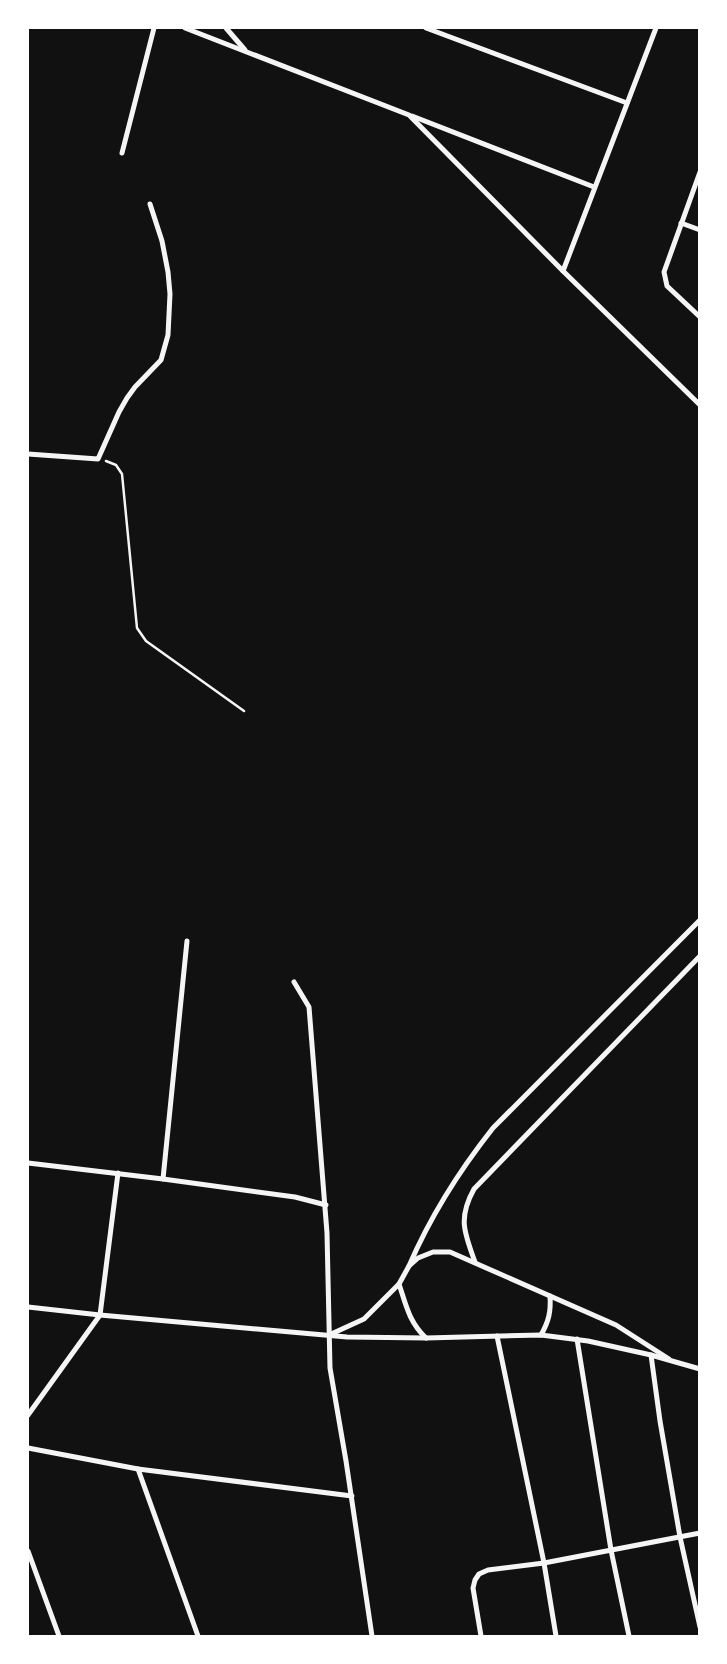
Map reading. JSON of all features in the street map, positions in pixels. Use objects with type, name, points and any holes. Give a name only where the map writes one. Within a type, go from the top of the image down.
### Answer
[{"type":"street","points":[[122,153],[154,28]]},
{"type":"street","points":[[185,28],[594,188]]},
{"type":"street","points":[[226,28],[246,52]]},
{"type":"street","points":[[426,28],[627,103]]},
{"type":"street","points":[[563,271],[656,28]]},
{"type":"street","points":[[410,115],[563,271],[700,406]]},
{"type":"street","points":[[700,172],[664,272],[665,282],[670,290],[700,318]]},
{"type":"street","points":[[28,454],[98,459],[127,398],[161,360],[168,335],[170,294],[162,241],[150,204]]},
{"type":"street","points":[[681,223],[700,230]]},
{"type":"street","points":[[328,1336],[364,1320],[399,1284],[421,1237],[442,1199],[493,1128],[700,920]]},
{"type":"street","points":[[163,1179],[187,941]]},
{"type":"street","points":[[475,1262],[464,1228],[466,1208],[474,1189],[700,956]]},
{"type":"street","points":[[294,982],[309,1007],[326,1205],[330,1368],[352,1496],[372,1636]]},
{"type":"street","points":[[28,1163],[295,1197],[326,1205]]},
{"type":"street","points":[[28,1414],[100,1315],[118,1173]]},
{"type":"street","points":[[409,1266],[418,1258],[434,1252],[450,1252],[616,1325],[674,1362]]},
{"type":"street","points":[[399,1284],[410,1318],[416,1328],[426,1338]]},
{"type":"street","points":[[541,1334],[548,1324],[551,1310],[550,1296]]},
{"type":"street","points":[[28,1307],[328,1336],[426,1338],[541,1334],[577,1339],[651,1355],[700,1369]]},
{"type":"street","points":[[497,1336],[544,1562],[556,1636]]},
{"type":"street","points":[[577,1339],[611,1550],[629,1636]]},
{"type":"street","points":[[651,1355],[680,1537],[700,1627]]},
{"type":"street","points":[[28,1448],[138,1469],[352,1496]]},
{"type":"street","points":[[138,1469],[198,1636]]},
{"type":"street","points":[[481,1636],[473,1588],[479,1574],[488,1570],[544,1562],[700,1533]]},
{"type":"street","points":[[28,1552],[59,1636]]},
{"type":"path","points":[[98,459],[116,465],[122,474],[137,628],[140,634],[146,641],[244,711]]}]
